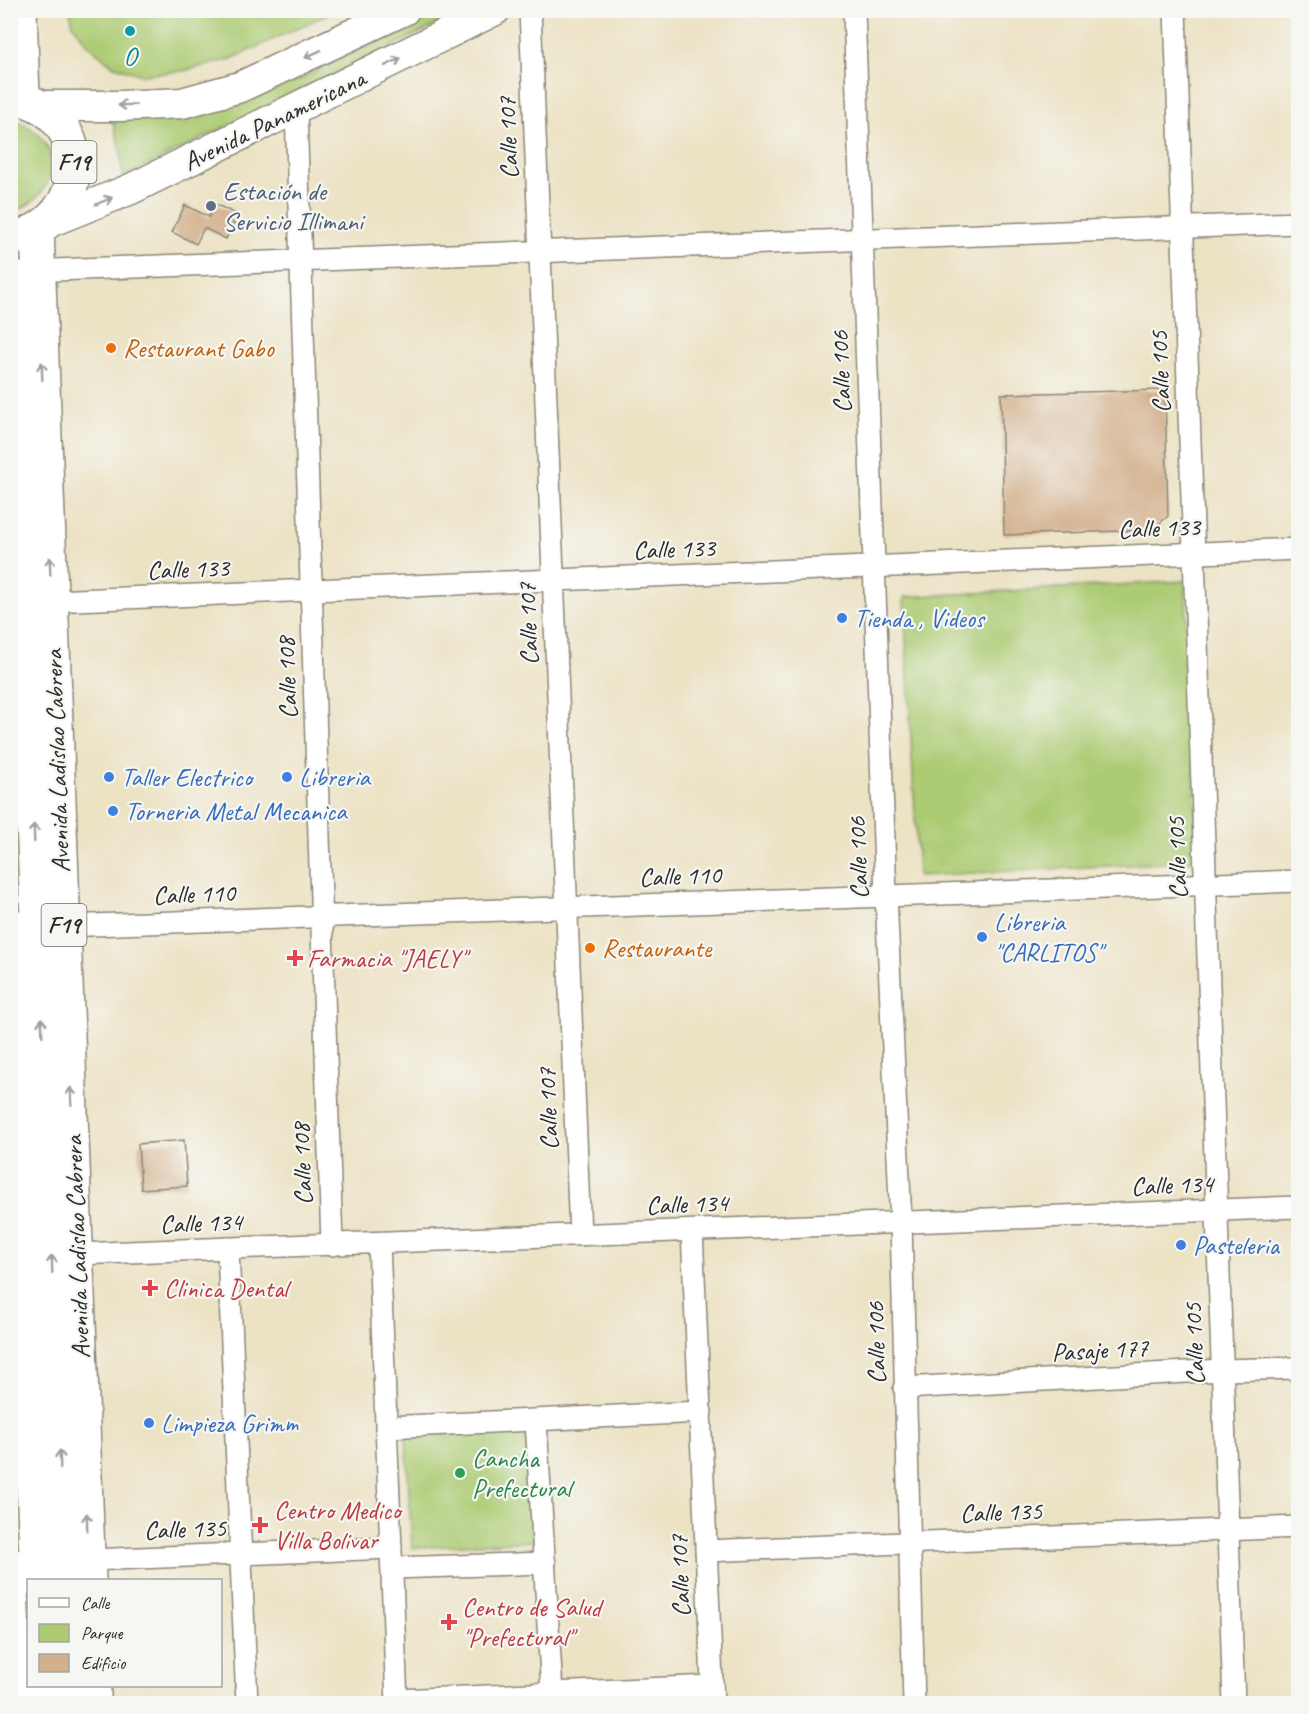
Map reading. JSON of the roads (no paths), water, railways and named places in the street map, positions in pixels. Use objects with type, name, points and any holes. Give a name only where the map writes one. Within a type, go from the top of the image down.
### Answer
[{"type":"main road","points":[[20,10],[25,100]]},
{"type":"main road","name":"Avenida Panamericana","points":[[25,100],[120,106],[182,102],[240,87],[404,10]]},
{"type":"main road","name":"Avenida Panamericana","points":[[32,230],[131,189],[296,110],[495,10]]},
{"type":"main road","name":"F19","points":[[25,100],[52,115],[69,139],[74,169],[67,198],[32,230]]},
{"type":"main road","name":"Avenida Ladislao Cabrera","points":[[32,230],[20,272],[81,1574]]},
{"type":"main road","name":"Avenida Ladislao Cabrera","points":[[20,272],[51,601],[77,1254],[81,1574]]},
{"type":"main road","name":"Avenida Ladislao Cabrera","points":[[10,924],[37,1579]]},
{"type":"main road","points":[[10,1564],[16,1704]]},
{"type":"main road","points":[[41,1687],[42,1704]]},
{"type":"main road","points":[[70,1687],[70,1704]]},
{"type":"main road","points":[[94,1687],[94,1704]]},
{"type":"street","name":"Calle 107","points":[[530,10],[580,1235]]},
{"type":"street","name":"Calle 106","points":[[854,10],[886,896],[901,1223],[914,1704]]},
{"type":"street","name":"Calle 105","points":[[1175,10],[1234,1704]]},
{"type":"street","name":"Calle 108","points":[[296,110],[332,1245]]},
{"type":"street","points":[[20,272],[1299,223]]},
{"type":"street","name":"Calle 133","points":[[51,601],[1299,549]]},
{"type":"street","name":"Calle 110","points":[[64,926],[1299,881]]},
{"type":"street","name":"Calle 134","points":[[77,1254],[1299,1208]]},
{"type":"street","name":"Calle 107","points":[[693,1231],[713,1695]]},
{"type":"street","points":[[379,1243],[397,1702],[552,1693],[713,1695]]},
{"type":"street","points":[[228,1248],[247,1704]]},
{"type":"street","name":"Pasaje 177","points":[[904,1388],[1222,1370],[1299,1368]]},
{"type":"street","points":[[386,1427],[701,1412]]},
{"type":"street","points":[[536,1421],[552,1693]]},
{"type":"street","name":"Calle 135","points":[[706,1551],[1299,1527]]},
{"type":"street","name":"Calle 135","points":[[81,1574],[242,1554],[544,1563]]},
{"type":"place","name":"O","points":[[130,31]]},
{"type":"place","name":"Estación de Servicio Illimani","points":[[211,206]]},
{"type":"place","name":"Restaurant Gabo","points":[[111,348]]},
{"type":"place","name":"Tienda , Videos","points":[[842,618]]},
{"type":"place","name":"Taller Electrico","points":[[109,777]]},
{"type":"place","name":"Libreria","points":[[287,777]]},
{"type":"place","name":"Torneria Metal Mecanica","points":[[113,811]]},
{"type":"place","name":"Libreria \"CARLITOS\"","points":[[982,937]]},
{"type":"place","name":"Restaurante","points":[[590,948]]},
{"type":"place","name":"Farmacia \"JAELY\"","points":[[295,958]]},
{"type":"place","name":"Pasteleria","points":[[1181,1245]]},
{"type":"place","name":"Clinica Dental","points":[[150,1288]]},
{"type":"place","name":"Limpieza Grimm","points":[[149,1423]]},
{"type":"place","name":"Cancha Prefectural","points":[[460,1473]]},
{"type":"place","name":"Centro Medico Villa Bolivar","points":[[260,1525]]},
{"type":"place","name":"Centro de Salud \"Prefectural\"","points":[[449,1622]]}]
